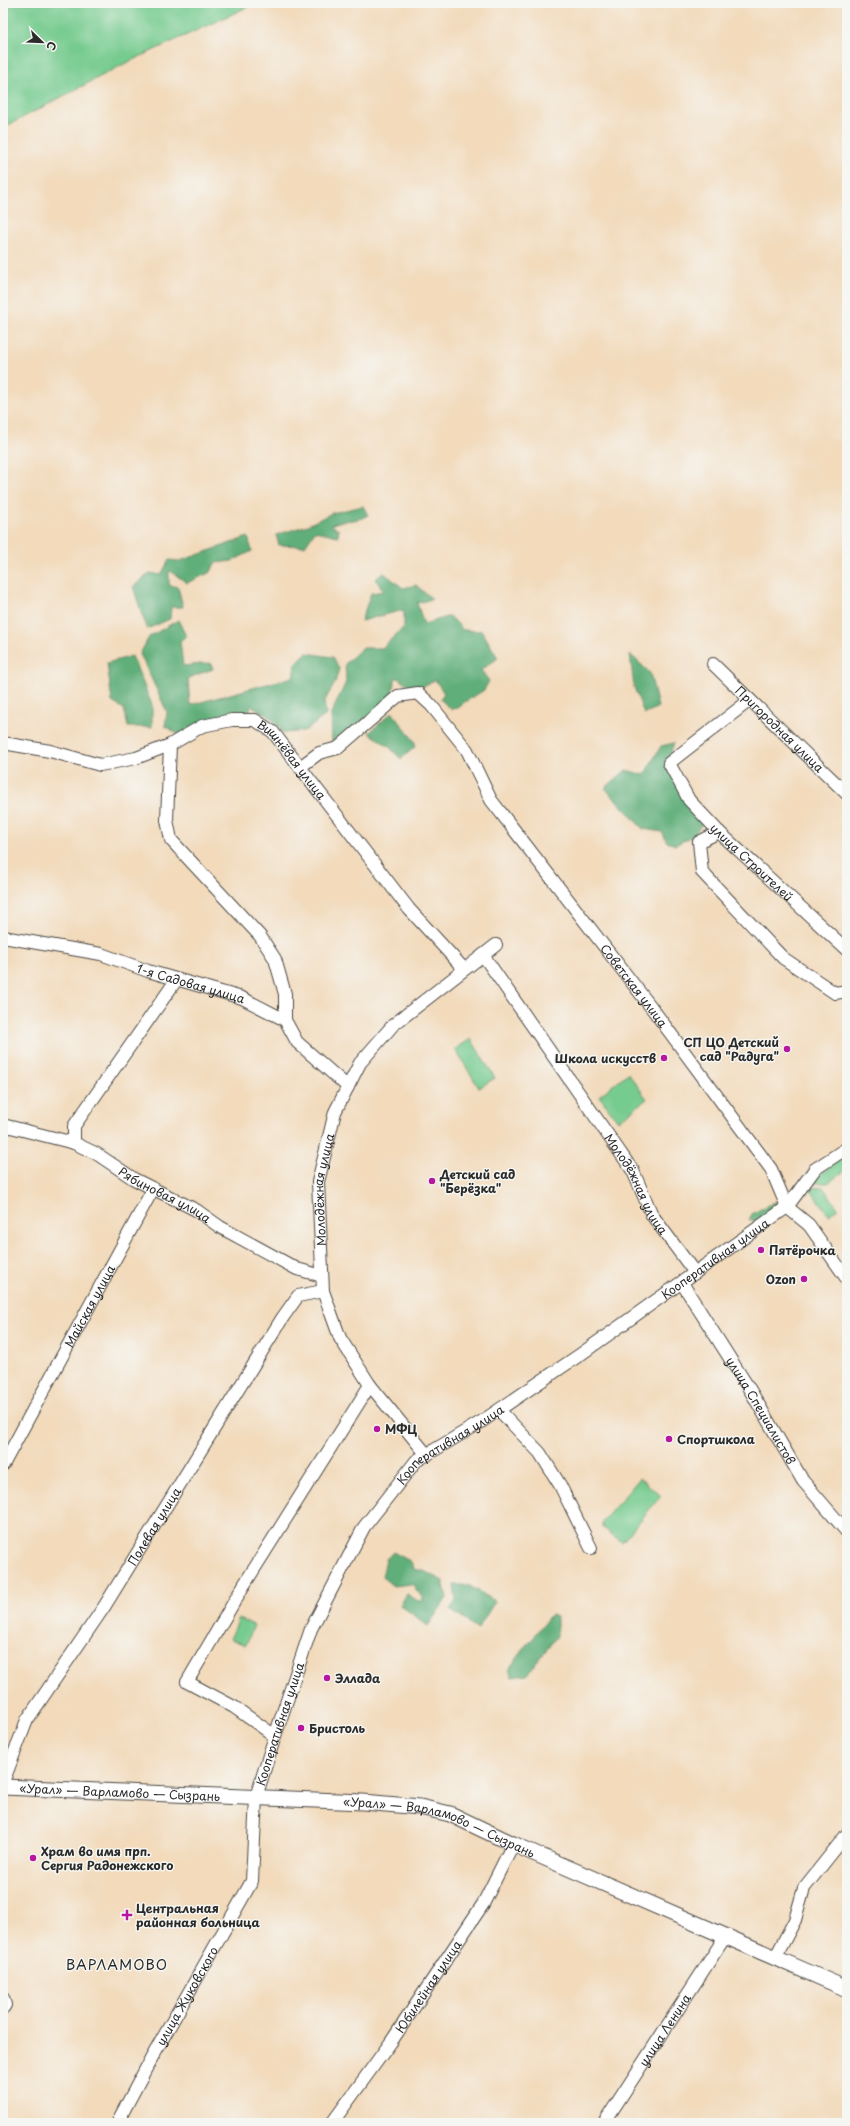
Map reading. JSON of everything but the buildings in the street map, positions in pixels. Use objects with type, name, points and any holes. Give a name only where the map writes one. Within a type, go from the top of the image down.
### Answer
[{"type":"main road","name":"«Урал» — Варламово — Сызрань","points":[[3,1788],[256,1797],[420,1807],[450,1814],[513,1844],[847,1989]]},
{"type":"street","name":"Пригородная улица","points":[[713,664],[847,794]]},
{"type":"street","name":"Советская улица","points":[[300,767],[318,753],[338,748],[398,696],[418,693],[431,705],[467,750],[491,800],[651,1007],[771,1169],[788,1207],[809,1226],[847,1279]]},
{"type":"street","name":"улица Строителей","points":[[750,700],[669,764],[689,800],[719,832],[847,950]]},
{"type":"street","name":"Вишнёвая улица","points":[[3,743],[50,751],[100,765],[136,758],[170,745],[202,726],[232,720],[255,720],[273,732],[409,909],[464,969]]},
{"type":"street","points":[[170,745],[167,820],[171,840],[260,936],[275,959],[286,994],[286,1020],[297,1042],[348,1087]]},
{"type":"street","points":[[719,832],[699,842],[702,872],[783,958],[835,993],[847,991]]},
{"type":"street","name":"1-я Садовая улица","points":[[3,937],[101,954],[177,979],[242,998],[286,1020]]},
{"type":"street","name":"Молодёжная улица","points":[[426,1455],[370,1385],[340,1338],[323,1291],[318,1182],[335,1112],[360,1063],[394,1025],[496,945]]},
{"type":"street","name":"Молодёжная улица","points":[[483,955],[633,1171],[652,1215],[695,1273]]},
{"type":"street","points":[[74,1143],[74,1126],[177,979]]},
{"type":"street","name":"Рябиновая улица","points":[[3,1125],[74,1143],[97,1154],[134,1179],[196,1210],[220,1227],[297,1268],[322,1276]]},
{"type":"street","name":"Кооперативная улица","points":[[256,1797],[311,1629],[347,1557],[364,1527],[416,1461],[499,1410],[788,1207],[815,1169],[847,1148]]},
{"type":"street","name":"Майская улица","points":[[3,1466],[153,1188]]},
{"type":"street","name":"улица Специалистов","points":[[682,1282],[750,1390],[803,1482],[847,1532]]},
{"type":"street","name":"Полевая улица","points":[[3,1782],[27,1720],[104,1607],[283,1317],[298,1296],[323,1291]]},
{"type":"street","points":[[275,1736],[234,1707],[187,1682],[244,1585],[370,1385]]},
{"type":"street","points":[[499,1410],[540,1453],[560,1485],[591,1548]]},
{"type":"street","name":"улица Жуковского","points":[[117,2123],[151,2059],[252,1881],[256,1797]]},
{"type":"street","points":[[775,1958],[795,1920],[804,1888],[847,1834]]},
{"type":"street","name":"Юбилейная улица","points":[[332,2123],[391,2042],[483,1904],[513,1844]]},
{"type":"street","name":"улица Ленина","points":[[604,2123],[725,1937]]},
{"type":"street","points":[[3,1998],[5,2005],[3,2008]]},
{"type":"green space","points":[[3,3],[256,3],[124,64],[3,128]]},
{"type":"green space","points":[[363,506],[368,515],[359,519],[331,525],[339,530],[338,536],[315,531],[305,546],[279,545],[276,535],[308,525],[332,513]]},
{"type":"green space","points":[[248,537],[252,551],[232,561],[215,563],[211,572],[187,583],[169,570],[169,585],[178,587],[183,607],[171,607],[170,619],[147,629],[133,587],[150,573],[161,575],[169,560],[180,561]]},
{"type":"green space","points":[[384,573],[403,588],[416,585],[432,599],[417,603],[424,624],[450,616],[463,630],[482,631],[498,658],[481,670],[489,681],[484,690],[452,710],[440,699],[444,693],[435,680],[424,686],[415,687],[396,677],[390,700],[349,735],[332,743],[331,714],[346,682],[345,664],[362,648],[382,648],[404,627],[404,610],[361,621],[371,593],[384,591],[375,579]]},
{"type":"green space","points":[[178,620],[186,636],[180,641],[183,666],[210,663],[213,669],[188,678],[190,705],[293,677],[295,664],[306,653],[333,657],[339,669],[335,683],[324,702],[326,715],[305,731],[283,733],[272,719],[251,705],[249,714],[179,735],[165,726],[167,712],[140,654],[149,637]]},
{"type":"green space","points":[[630,654],[650,673],[658,707],[644,714],[634,687]]},
{"type":"green space","points":[[132,656],[152,705],[152,727],[128,727],[124,709],[112,702],[107,663]]},
{"type":"green space","points":[[392,712],[415,742],[415,747],[401,759],[387,745],[369,733]]},
{"type":"green space","points":[[674,743],[668,761],[704,821],[693,836],[675,845],[667,842],[662,832],[643,829],[605,788],[626,770],[644,775],[661,746]]},
{"type":"green space","points":[[471,1039],[495,1078],[479,1088],[455,1049]]},
{"type":"green space","points":[[628,1073],[647,1099],[618,1121],[599,1096]]},
{"type":"green space","points":[[847,1154],[847,1169],[828,1183],[808,1183]]},
{"type":"green space","points":[[823,1187],[838,1208],[829,1215],[809,1188]]},
{"type":"green space","points":[[774,1202],[777,1203],[771,1212],[757,1221],[749,1220],[752,1214]]},
{"type":"green space","points":[[640,1478],[661,1496],[622,1542],[602,1527],[602,1522]]},
{"type":"green space","points":[[393,1552],[410,1561],[415,1570],[422,1570],[443,1581],[447,1598],[428,1626],[400,1605],[407,1594],[418,1601],[424,1600],[412,1584],[393,1586],[382,1577],[386,1559]]},
{"type":"green space","points":[[454,1585],[468,1585],[495,1601],[478,1629],[450,1610],[456,1601]]},
{"type":"green space","points":[[551,1614],[557,1617],[557,1636],[527,1675],[512,1677],[508,1670]]},
{"type":"green space","points":[[239,1619],[254,1625],[246,1645],[230,1639]]},
{"type":"place","name":"СП ЦО Детский сад \"Радуга\"","points":[[787,1049]]},
{"type":"place","name":"Школа искусств","points":[[664,1058]]},
{"type":"place","name":"Детский сад \"Берёзка\"","points":[[432,1181]]},
{"type":"place","name":"Пятёрочка","points":[[761,1250]]},
{"type":"place","name":"Ozon","points":[[804,1279]]},
{"type":"place","name":"МФЦ","points":[[377,1429]]},
{"type":"place","name":"Спортшкола","points":[[669,1439]]},
{"type":"place","name":"Эллада","points":[[327,1678]]},
{"type":"place","name":"Бристоль","points":[[301,1728]]},
{"type":"place","name":"Храм во имя прп. Сергия Радонежского","points":[[33,1858]]},
{"type":"place","name":"Центральная районная больница","points":[[127,1915]]},
{"type":"district","name":"ВАРЛАМОВО","points":[[117,1964]]}]
